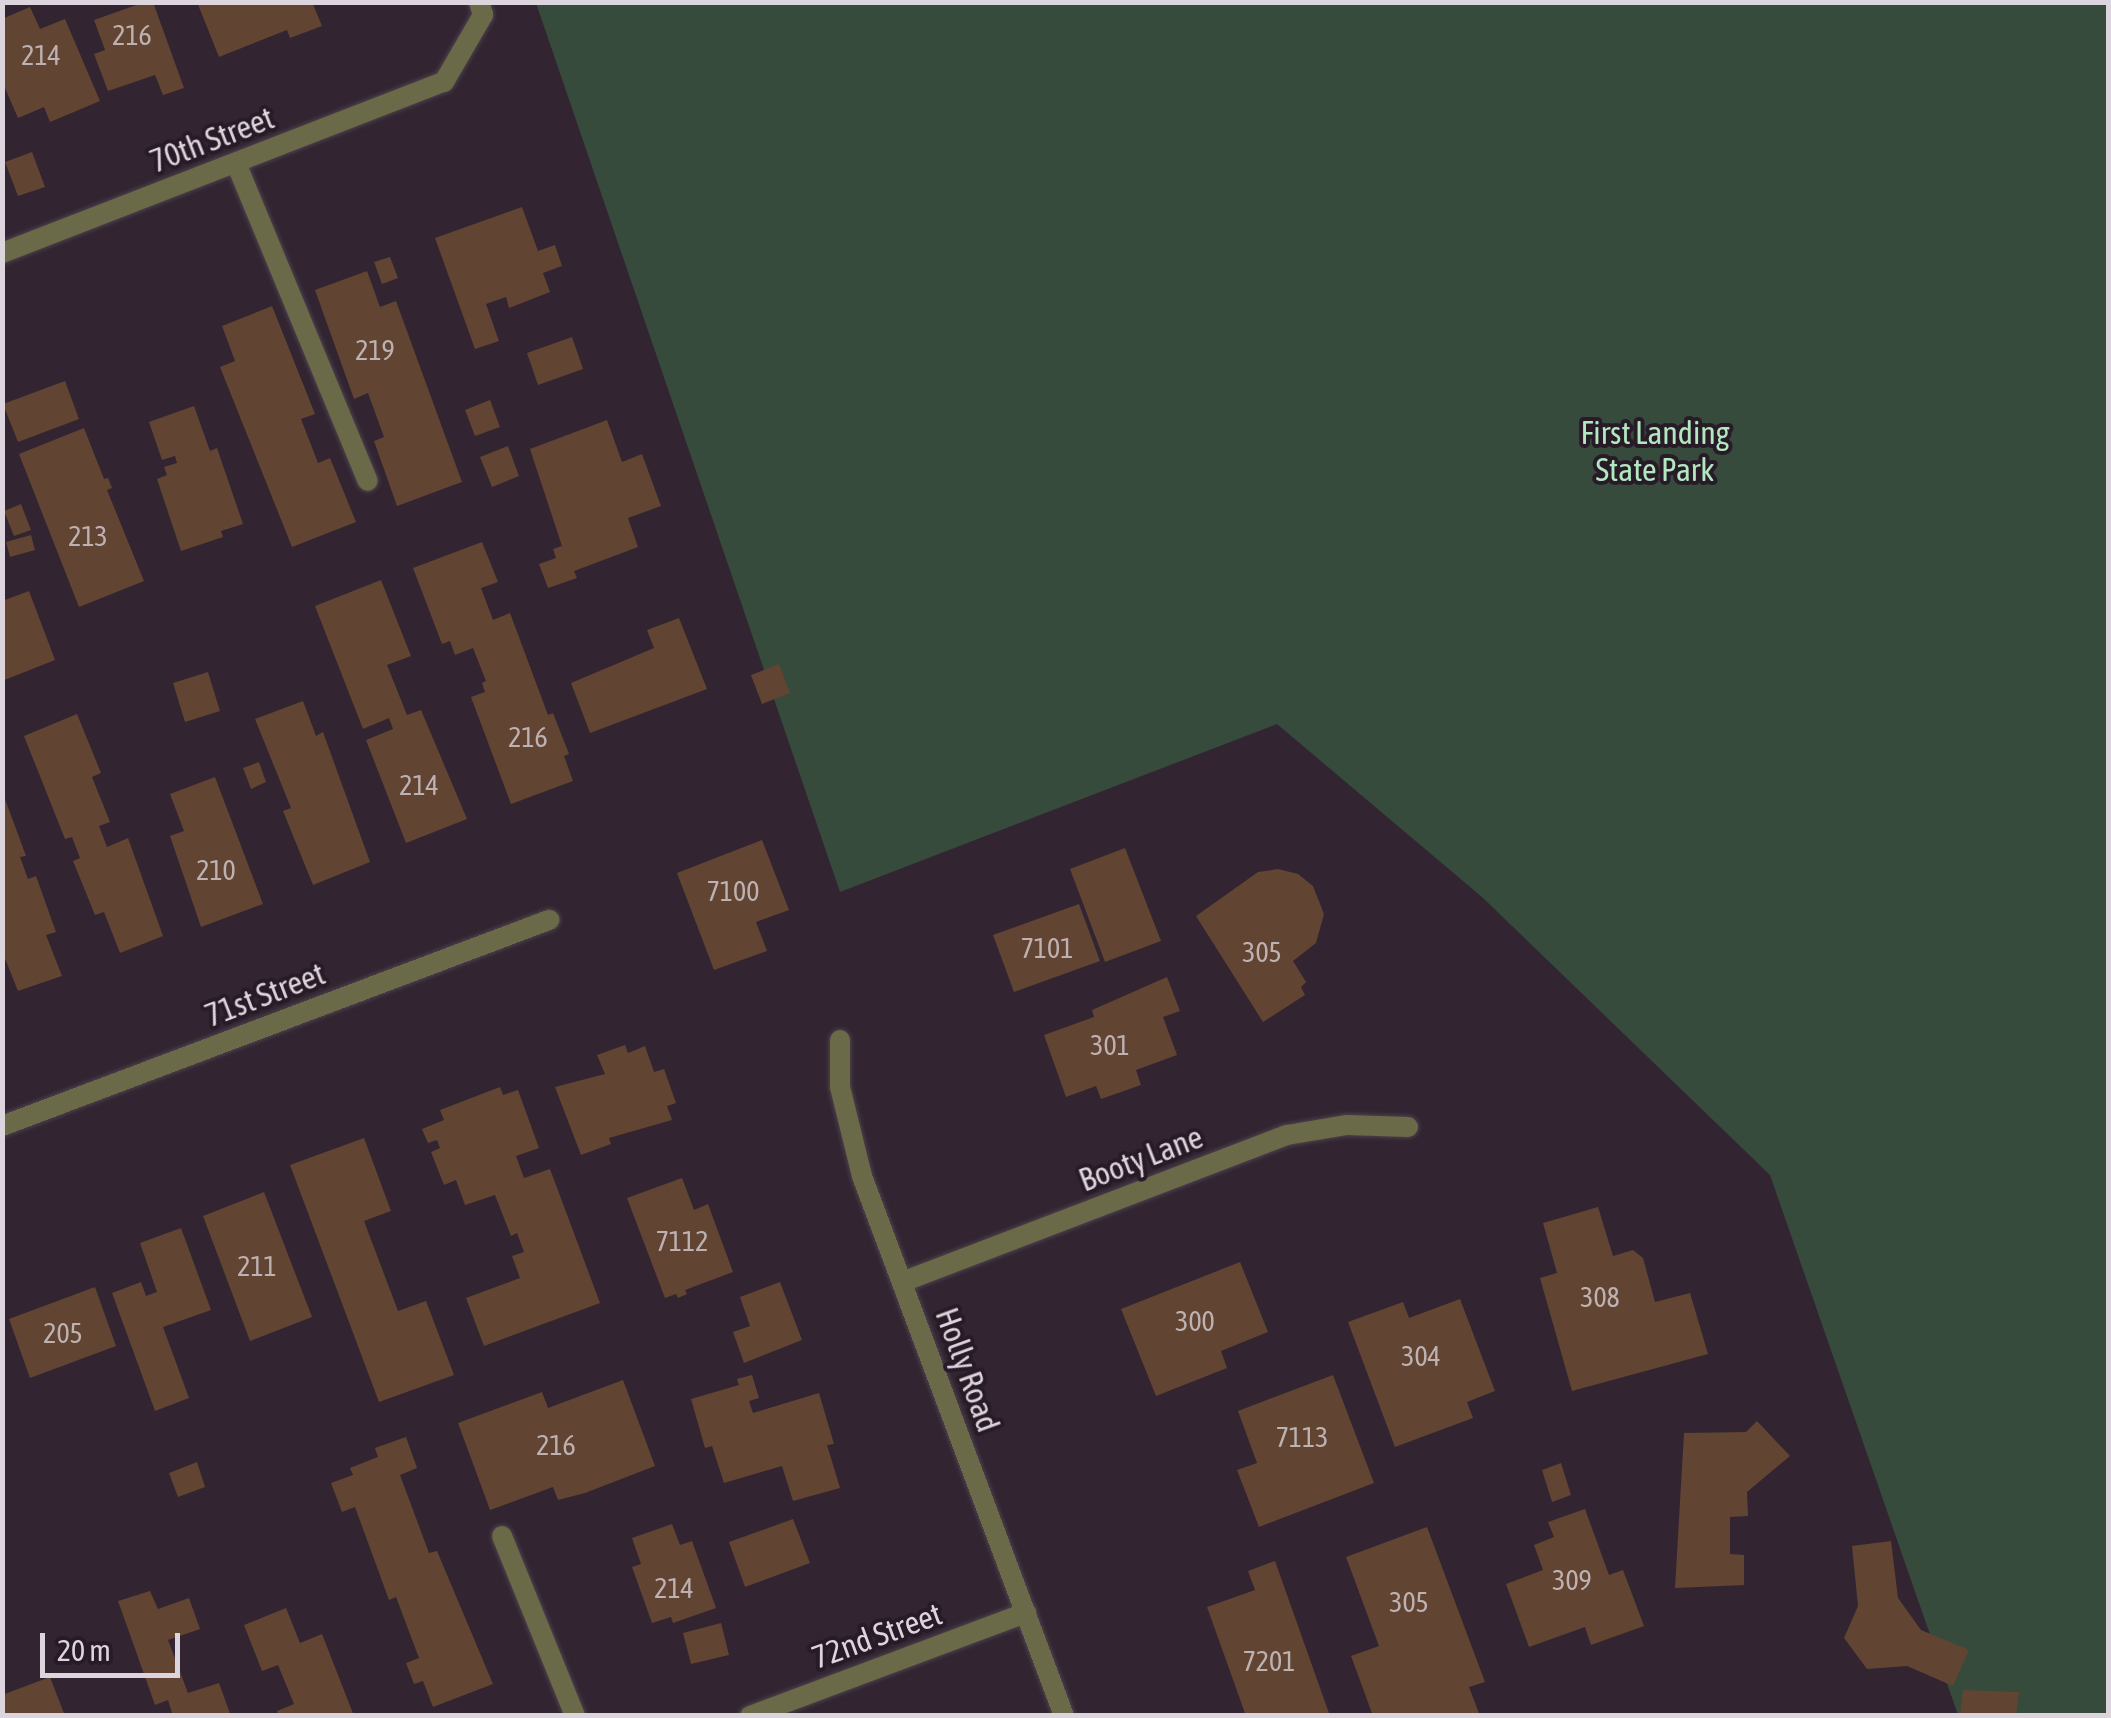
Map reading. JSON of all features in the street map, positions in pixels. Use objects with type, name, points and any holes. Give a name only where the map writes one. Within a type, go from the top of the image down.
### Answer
[{"type":"street","name":"70th Street","points":[[2,253],[444,82],[483,15],[479,2]]},
{"type":"street","points":[[236,163],[368,481]]},
{"type":"street","name":"71st Street","points":[[2,1126],[549,920]]},
{"type":"street","name":"Holly Road","points":[[840,1040],[840,1087],[862,1176],[1064,1716]]},
{"type":"street","name":"Booty Lane","points":[[902,1282],[1287,1136],[1347,1126],[1408,1127]]},
{"type":"street","points":[[502,1536],[574,1716]]},
{"type":"street","name":"72nd Street","points":[[750,1716],[1026,1613]]},
{"type":"green space","name":"First Landing State Park","points":[[536,3],[2108,3],[2108,1715],[1958,1715],[1770,1175],[1482,897],[1277,724],[840,892]]},
{"type":"building","points":[[153,2],[184,88],[163,95],[155,75],[108,91],[94,54],[105,50],[94,20]]},
{"type":"building","points":[[197,2],[312,2],[322,26],[290,38],[287,30],[219,57]]},
{"type":"building","points":[[30,7],[40,29],[65,19],[100,101],[50,122],[44,107],[18,118],[2,81],[2,19]]},
{"type":"building","points":[[32,152],[45,187],[18,196],[5,162]]},
{"type":"building","points":[[522,207],[538,251],[555,245],[562,266],[543,273],[550,292],[509,308],[506,297],[486,304],[499,341],[475,349],[435,238]]},
{"type":"building","points":[[390,257],[398,278],[382,284],[374,262]]},
{"type":"building","points":[[367,271],[380,307],[396,301],[462,482],[397,506],[374,441],[384,437],[368,393],[354,399],[315,290]]},
{"type":"building","points":[[272,306],[315,414],[301,419],[318,463],[330,458],[356,522],[292,547],[220,367],[235,361],[222,326]]},
{"type":"building","points":[[572,337],[583,369],[538,385],[527,353]]},
{"type":"building","points":[[65,381],[79,419],[18,442],[3,404]]},
{"type":"building","points":[[490,400],[500,427],[475,436],[465,410]]},
{"type":"building","points":[[194,406],[210,451],[217,448],[243,524],[221,531],[223,537],[181,551],[157,479],[167,475],[164,467],[177,463],[175,456],[162,460],[149,422]]},
{"type":"building","points":[[607,420],[622,462],[642,454],[661,506],[628,518],[638,547],[574,571],[577,578],[548,588],[539,564],[556,558],[553,549],[562,546],[530,449]]},
{"type":"building","points":[[84,428],[104,479],[108,478],[112,488],[107,490],[144,581],[79,607],[19,454]]},
{"type":"building","points":[[508,446],[519,476],[492,487],[480,457]]},
{"type":"building","points":[[21,504],[31,530],[14,536],[4,511]]},
{"type":"building","points":[[31,535],[35,550],[10,557],[6,542]]},
{"type":"building","points":[[482,542],[498,582],[481,588],[493,620],[510,613],[548,715],[553,713],[569,754],[564,756],[573,781],[511,804],[471,697],[485,692],[482,683],[486,681],[473,648],[455,655],[450,641],[442,644],[413,568]]},
{"type":"building","points":[[381,580],[411,656],[387,665],[407,715],[421,710],[467,819],[406,843],[366,740],[393,729],[389,718],[363,729],[315,606]]},
{"type":"building","points":[[29,591],[55,660],[2,681],[2,601]]},
{"type":"building","points":[[679,618],[707,689],[590,733],[571,683],[654,648],[647,630]]},
{"type":"building","points":[[779,664],[790,693],[762,704],[751,675]]},
{"type":"building","points":[[208,672],[220,711],[185,722],[173,683]]},
{"type":"building","points":[[303,701],[316,736],[323,732],[370,862],[313,885],[283,811],[291,808],[255,719]]},
{"type":"building","points":[[77,714],[101,773],[92,777],[110,822],[99,826],[107,847],[128,838],[163,936],[120,953],[104,912],[95,915],[73,861],[80,858],[72,837],[65,839],[24,736]]},
{"type":"building","points":[[259,762],[266,782],[251,789],[243,768]]},
{"type":"building","points":[[215,777],[263,904],[201,927],[170,836],[184,831],[170,794]]},
{"type":"building","points":[[2,791],[26,856],[20,857],[28,879],[36,876],[56,932],[46,935],[62,976],[18,991],[2,951]]},
{"type":"building","points":[[762,840],[789,910],[756,922],[767,951],[714,970],[677,873]]},
{"type":"building","points":[[1125,848],[1161,941],[1105,962],[1070,869]]},
{"type":"building","points":[[1278,869],[1298,874],[1313,886],[1324,914],[1316,943],[1293,961],[1306,982],[1301,987],[1305,995],[1263,1022],[1196,916],[1258,872]]},
{"type":"building","points":[[1079,904],[1100,961],[1014,992],[993,935]]},
{"type":"building","points":[[1167,977],[1180,1011],[1163,1017],[1177,1055],[1136,1070],[1141,1085],[1101,1099],[1096,1086],[1066,1097],[1044,1035],[1094,1017],[1092,1010]]},
{"type":"building","points":[[625,1045],[628,1053],[645,1046],[654,1072],[664,1069],[676,1103],[667,1106],[672,1120],[609,1138],[611,1144],[581,1155],[555,1087],[605,1074],[597,1055]]},
{"type":"building","points":[[500,1087],[503,1095],[518,1090],[539,1148],[516,1156],[524,1178],[550,1169],[600,1303],[484,1346],[466,1298],[520,1278],[512,1256],[524,1252],[517,1233],[511,1236],[495,1195],[465,1205],[456,1180],[444,1185],[431,1152],[440,1148],[437,1140],[428,1143],[422,1129],[444,1120],[440,1110]]},
{"type":"building","points":[[364,1138],[391,1211],[364,1221],[398,1311],[426,1301],[454,1375],[379,1402],[290,1165]]},
{"type":"building","points":[[682,1178],[694,1210],[708,1204],[733,1272],[685,1290],[687,1294],[678,1298],[676,1294],[665,1298],[627,1198]]},
{"type":"building","points":[[264,1192],[312,1317],[250,1341],[203,1216]]},
{"type":"building","points":[[1598,1207],[1613,1256],[1633,1250],[1643,1258],[1655,1302],[1690,1293],[1708,1354],[1572,1391],[1540,1278],[1557,1273],[1543,1223]]},
{"type":"building","points":[[181,1228],[211,1310],[163,1327],[189,1398],[155,1411],[112,1293],[141,1282],[146,1296],[157,1292],[140,1243]]},
{"type":"building","points":[[1240,1262],[1268,1332],[1221,1351],[1227,1368],[1156,1396],[1121,1309]]},
{"type":"building","points":[[780,1282],[802,1340],[744,1363],[733,1332],[750,1326],[740,1297]]},
{"type":"building","points":[[95,1287],[116,1346],[30,1378],[9,1319]]},
{"type":"building","points":[[1460,1299],[1495,1391],[1467,1402],[1473,1418],[1395,1447],[1348,1322],[1403,1302],[1409,1318]]},
{"type":"building","points":[[752,1375],[759,1398],[749,1401],[753,1413],[819,1393],[834,1444],[827,1445],[840,1488],[793,1501],[782,1466],[724,1483],[712,1446],[705,1448],[691,1399],[739,1385],[737,1379]]},
{"type":"building","points":[[1333,1375],[1374,1483],[1259,1527],[1237,1470],[1257,1463],[1238,1411]]},
{"type":"building","points":[[623,1380],[655,1466],[585,1493],[558,1500],[553,1487],[490,1510],[458,1423],[542,1392],[548,1408]]},
{"type":"building","points":[[1757,1421],[1790,1456],[1747,1492],[1748,1516],[1730,1517],[1730,1554],[1744,1555],[1744,1585],[1675,1588],[1684,1433],[1746,1432]]},
{"type":"building","points":[[406,1437],[417,1468],[400,1475],[429,1553],[437,1551],[493,1684],[433,1707],[423,1681],[414,1684],[406,1663],[419,1658],[396,1597],[389,1600],[355,1507],[342,1512],[331,1483],[353,1475],[350,1468],[378,1457],[375,1448]]},
{"type":"building","points":[[197,1462],[205,1487],[178,1497],[169,1473]]},
{"type":"building","points":[[1561,1463],[1571,1495],[1552,1502],[1542,1470]]},
{"type":"building","points":[[1585,1509],[1609,1575],[1623,1570],[1644,1626],[1591,1645],[1585,1627],[1529,1647],[1506,1584],[1543,1570],[1534,1545],[1554,1537],[1548,1522]]},
{"type":"building","points":[[793,1519],[810,1563],[745,1587],[729,1542]]},
{"type":"building","points":[[672,1524],[680,1545],[692,1541],[716,1608],[673,1623],[671,1617],[652,1623],[632,1567],[641,1564],[632,1538]]},
{"type":"building","points":[[1427,1527],[1485,1682],[1469,1687],[1480,1716],[1373,1716],[1351,1656],[1379,1646],[1346,1557]]},
{"type":"building","points":[[1891,1541],[1898,1598],[1921,1630],[1969,1650],[1953,1686],[1907,1666],[1867,1669],[1844,1638],[1858,1606],[1852,1546]]},
{"type":"building","points":[[1275,1561],[1330,1716],[1246,1716],[1207,1607],[1255,1590],[1248,1571]]},
{"type":"building","points":[[150,1591],[158,1609],[189,1598],[200,1629],[168,1640],[188,1693],[219,1683],[231,1716],[173,1716],[168,1700],[155,1705],[118,1601]]},
{"type":"building","points":[[286,1608],[300,1643],[322,1634],[354,1716],[279,1716],[277,1711],[294,1704],[278,1665],[262,1671],[244,1625]]},
{"type":"building","points":[[721,1623],[729,1655],[691,1664],[683,1633]]},
{"type":"building","points":[[50,1677],[65,1716],[2,1716],[2,1695]]},
{"type":"building","points":[[1963,1690],[2019,1692],[2016,1716],[1960,1716]]}]
